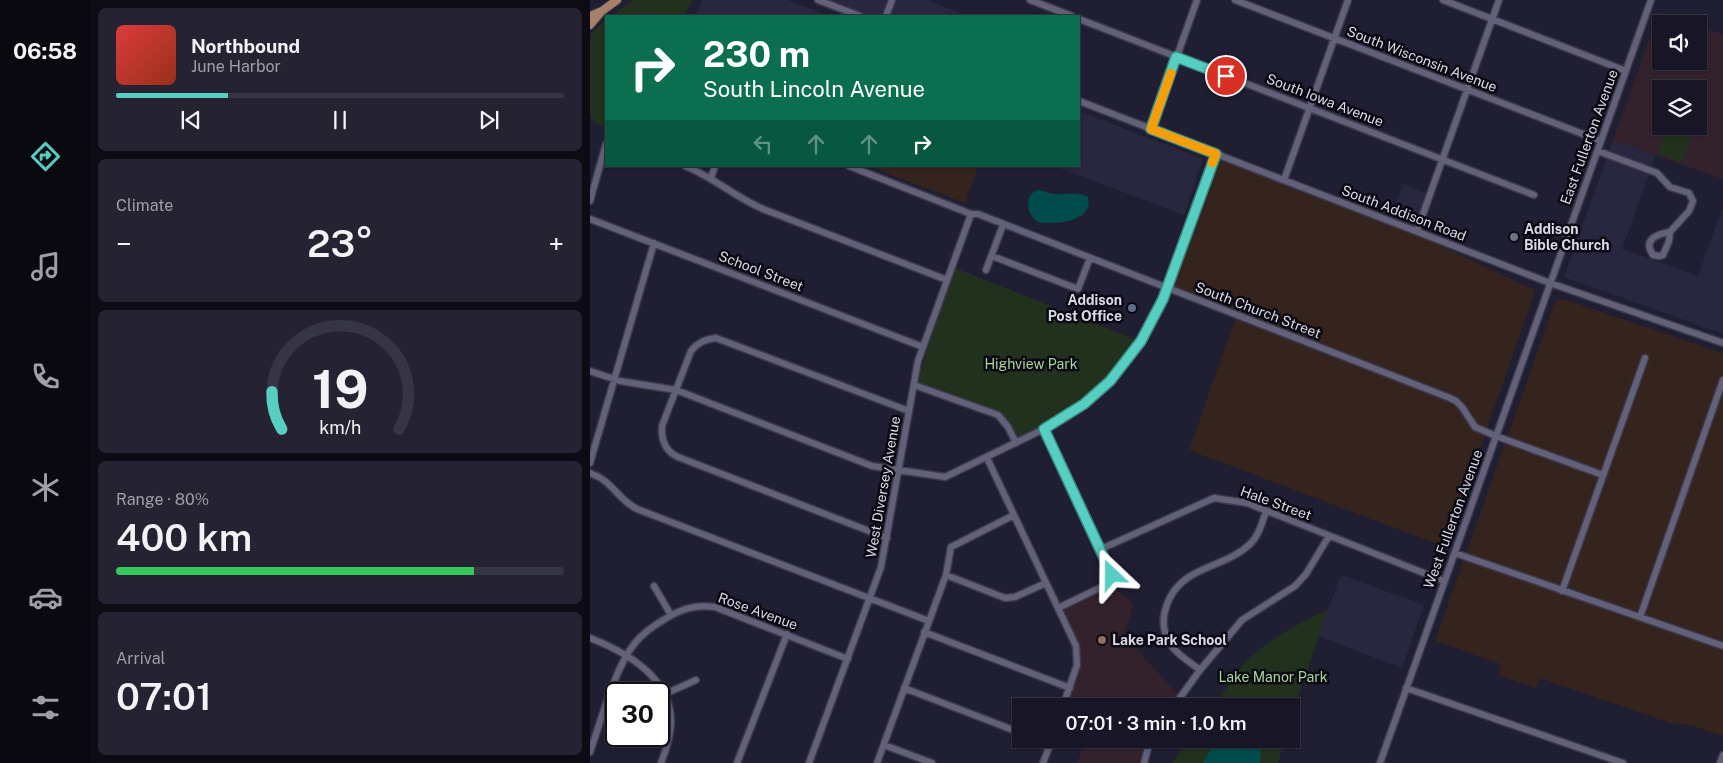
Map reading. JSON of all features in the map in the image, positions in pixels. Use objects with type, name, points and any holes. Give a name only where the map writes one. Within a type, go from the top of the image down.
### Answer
[{"type":"main road","points":[[590,25],[602,11],[616,0]]},
{"type":"main road","points":[[590,16],[602,11]]},
{"type":"street","points":[[818,0],[857,15]]},
{"type":"street","points":[[886,15],[892,0]]},
{"type":"street","points":[[1030,0],[1045,3],[1070,15]]},
{"type":"street","points":[[1151,129],[1197,0]]},
{"type":"street","name":"South Wisconsin Avenue","points":[[1235,0],[1601,141]]},
{"type":"street","points":[[1284,180],[1348,0]]},
{"type":"street","points":[[1443,0],[1626,71]]},
{"type":"street","points":[[1417,231],[1499,0]]},
{"type":"street","name":"East Fullerton Avenue","points":[[1550,283],[1652,0]]},
{"type":"street","name":"South Iowa Avenue","points":[[1080,19],[1534,195]]},
{"type":"street","name":"South Addison Road","points":[[1080,101],[1550,283],[1723,343]]},
{"type":"street","points":[[590,201],[605,148]]},
{"type":"street","points":[[1598,151],[1656,173],[1670,187],[1688,192],[1693,201],[1689,211],[1670,232]]},
{"type":"street","points":[[590,371],[614,380],[676,390],[872,466],[945,477],[1044,429],[1084,404],[1118,373],[1143,338],[1167,288],[1216,154]]},
{"type":"street","points":[[687,167],[711,178],[742,199],[763,209],[947,280]]},
{"type":"street","points":[[711,178],[715,167]]},
{"type":"street","name":"South Church Street","points":[[852,167],[971,214],[978,214],[1450,398],[1462,407],[1475,427],[1603,475]]},
{"type":"street","name":"West Diversey Avenue","points":[[809,763],[881,567],[918,361],[971,214]]},
{"type":"street","name":"School Street","points":[[590,219],[923,347]]},
{"type":"street","points":[[986,270],[1003,224]]},
{"type":"street","points":[[590,463],[654,243]]},
{"type":"street","points":[[992,256],[1078,289],[1090,258]]},
{"type":"street","name":"West Fullerton Avenue","points":[[1380,763],[1550,283]]},
{"type":"street","points":[[887,538],[672,454],[665,446],[662,437],[663,422],[693,347],[704,341],[716,338],[910,411]]},
{"type":"street","points":[[1562,591],[1645,358]]},
{"type":"street","points":[[1640,617],[1723,380]]},
{"type":"street","points":[[914,385],[998,415],[1008,426],[1016,443]]},
{"type":"street","points":[[1044,429],[1112,575],[1110,581],[1105,586],[1058,608]]},
{"type":"street","points":[[987,458],[1076,646],[1077,665],[1066,698]]},
{"type":"street","points":[[590,473],[606,481],[627,503],[637,509],[928,621]]},
{"type":"street","name":"Hale Street","points":[[1101,550],[1214,498],[1235,500],[1266,511],[1444,581]]},
{"type":"street","points":[[1200,670],[1175,651],[1167,639],[1163,624],[1167,603],[1185,579],[1235,555],[1251,543],[1260,529],[1266,511]]},
{"type":"street","points":[[878,763],[946,575],[951,547],[1014,516]]},
{"type":"street","points":[[1180,698],[1200,670],[1242,620],[1302,580],[1329,536]]},
{"type":"street","points":[[1455,553],[1723,646]]},
{"type":"street","points":[[946,575],[1001,597],[1014,597],[1046,583]]},
{"type":"street","points":[[654,586],[671,616]]},
{"type":"street","name":"Rose Avenue","points":[[590,752],[626,655],[642,635],[671,616],[692,607],[715,607],[848,659]]},
{"type":"street","points":[[924,632],[1070,688]]},
{"type":"street","points":[[737,763],[787,634]]},
{"type":"street","points":[[590,638],[612,646],[626,655],[648,673],[655,682]]},
{"type":"street","points":[[670,692],[696,680]]},
{"type":"street","points":[[904,688],[1012,730]]},
{"type":"street","points":[[1406,688],[1623,763]]},
{"type":"street","points":[[670,715],[670,734]]},
{"type":"street","points":[[884,745],[932,763]]},
{"type":"street","points":[[661,763],[666,747]]},
{"type":"street","points":[[1044,763],[1049,748]]},
{"type":"street","points":[[1144,763],[1148,748]]},
{"type":"street","points":[[1720,763],[1723,756]]},
{"type":"shaded area","points":[[702,0],[788,0],[826,15],[696,15]]},
{"type":"shaded area","points":[[826,0],[927,0],[965,15],[866,15]]},
{"type":"shaded area","points":[[1707,29],[1723,35],[1723,179],[1613,140],[1652,31],[1652,70],[1707,70]]},
{"type":"shaded area","points":[[1080,111],[1203,159],[1184,215],[1057,167],[1080,167]]},
{"type":"shaded area","points":[[1613,140],[1656,154],[1622,249],[1698,276],[1723,206],[1723,334],[1564,277]]},
{"type":"shaded area","points":[[1217,157],[1416,234],[1534,290],[1535,292],[1445,547],[1189,450],[1237,314],[1170,287]]},
{"type":"shaded area","points":[[872,167],[978,167],[965,203]]},
{"type":"shaded area","points":[[1403,184],[1429,194],[1416,229],[1390,219]]},
{"type":"shaded area","points":[[1037,190],[1053,194],[1084,195],[1088,197],[1089,205],[1086,212],[1072,220],[1054,223],[1038,222],[1031,215],[1028,206],[1030,197]]},
{"type":"shaded area","points":[[1556,299],[1566,300],[1723,353],[1723,736],[1692,725],[1670,723],[1540,678],[1536,688],[1498,675],[1501,664],[1435,641]]},
{"type":"shaded area","points":[[1341,575],[1424,605],[1402,668],[1318,636]]},
{"type":"shaded area","name":"Lake Park School","points":[[1110,584],[1134,604],[1124,635],[1180,697],[1068,698],[1072,687],[1077,646],[1060,609]]},
{"type":"shaded area","points":[[1083,748],[1148,748],[1142,763],[1077,763]]},
{"type":"shaded area","points":[[1211,748],[1261,748],[1260,763],[1203,763]]},
{"type":"green space","points":[[633,0],[692,0],[685,15],[613,15]]},
{"type":"green space","points":[[605,21],[605,120],[602,127],[590,118],[590,34]]},
{"type":"green space","points":[[1664,135],[1692,135],[1683,159],[1678,161],[1658,154]]},
{"type":"green space","name":"Highview Park","points":[[955,268],[1139,341],[1095,392],[1065,415],[1017,440],[1003,416],[918,383],[927,349]]},
{"type":"green space","name":"Lake Manor Park","points":[[1328,609],[1298,698],[1219,698],[1246,662],[1264,646],[1285,632]]},
{"type":"green space","points":[[1183,748],[1282,748],[1278,763],[1172,763]]},
{"type":"slow traffic","points":[[1171,73],[1151,129],[1216,154],[1212,163]]},
{"type":"place","name":"Addison Bible Church","points":[[1514,237]]},
{"type":"place","name":"Addison Post Office","points":[[1132,308]]},
{"type":"place","name":"Lake Park School","points":[[1102,640]]},
{"type":"route","points":[[1112,575],[1044,429],[1069,415],[1110,381],[1146,334],[1163,299],[1216,154],[1151,129],[1176,57],[1226,76]]}]
